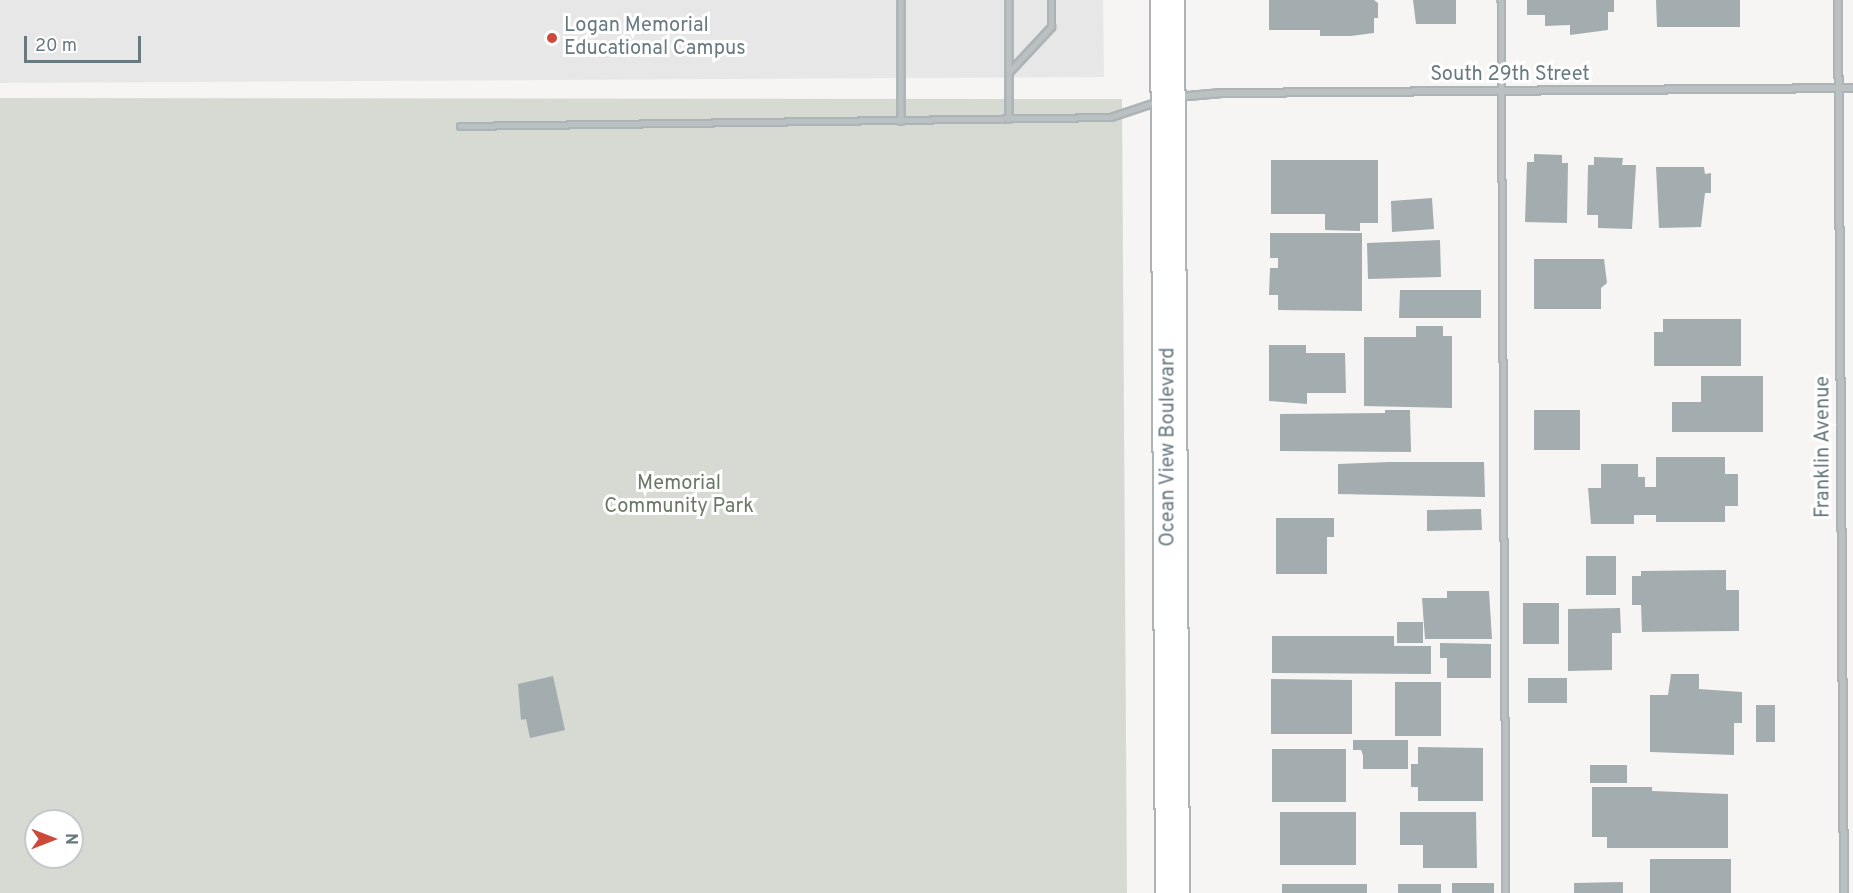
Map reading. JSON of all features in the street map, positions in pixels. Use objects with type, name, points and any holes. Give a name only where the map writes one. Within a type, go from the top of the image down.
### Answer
[{"type":"main road","name":"Ocean View Boulevard","points":[[1167,0],[1172,893]]},
{"type":"street","name":"Franklin Avenue","points":[[1838,0],[1844,893]]},
{"type":"street","name":"South 29th Street","points":[[1167,98],[1222,93],[1853,88]]},
{"type":"lane","points":[[901,0],[901,121]]},
{"type":"lane","points":[[1009,0],[1010,119]]},
{"type":"lane","points":[[1010,72],[1051,27],[1051,0]]},
{"type":"lane","points":[[1501,0],[1506,893]]},
{"type":"lane","points":[[460,126],[1111,117],[1167,98]]},
{"type":"shaded area","name":"Logan Memorial Educational Campus","points":[[0,0],[1103,0],[1104,77],[0,83]]},
{"type":"green space","name":"Memorial Community Park","points":[[0,98],[1122,99],[1127,893],[0,893]]},
{"type":"building","points":[[1269,0],[1374,0],[1378,3],[1378,18],[1374,18],[1374,33],[1351,36],[1320,36],[1320,30],[1269,30]]},
{"type":"building","points":[[1413,0],[1456,0],[1456,24],[1416,24]]},
{"type":"building","points":[[1527,0],[1614,0],[1614,12],[1608,12],[1608,30],[1570,35],[1570,25],[1545,26],[1545,15],[1527,15]]},
{"type":"building","points":[[1656,0],[1740,0],[1740,27],[1657,27]]},
{"type":"building","points":[[1534,154],[1562,155],[1562,163],[1568,163],[1567,223],[1525,222],[1527,162],[1534,162]]},
{"type":"building","points":[[1594,157],[1623,158],[1622,165],[1636,165],[1632,229],[1598,228],[1598,215],[1587,215],[1588,165],[1594,165]]},
{"type":"building","points":[[1271,160],[1378,160],[1378,223],[1360,223],[1360,231],[1325,230],[1325,214],[1271,214]]},
{"type":"building","points":[[1656,167],[1704,167],[1705,174],[1711,173],[1711,193],[1705,193],[1701,227],[1659,228]]},
{"type":"building","points":[[1432,198],[1434,229],[1392,232],[1391,201]]},
{"type":"building","points":[[1270,233],[1362,233],[1362,311],[1278,310],[1278,295],[1269,295],[1270,268],[1278,268],[1278,258],[1270,258]]},
{"type":"building","points":[[1440,240],[1441,277],[1368,279],[1367,243]]},
{"type":"building","points":[[1534,259],[1604,259],[1607,283],[1601,288],[1601,309],[1534,309]]},
{"type":"building","points":[[1400,290],[1481,290],[1481,318],[1399,318]]},
{"type":"building","points":[[1663,319],[1741,319],[1741,366],[1654,366],[1654,332],[1663,332]]},
{"type":"building","points":[[1416,326],[1443,326],[1443,336],[1452,336],[1452,408],[1364,406],[1364,337],[1416,337]]},
{"type":"building","points":[[1269,345],[1306,345],[1306,353],[1345,353],[1346,393],[1307,393],[1307,404],[1269,401]]},
{"type":"building","points":[[1701,376],[1763,376],[1763,432],[1672,432],[1672,402],[1701,402]]},
{"type":"building","points":[[1385,410],[1410,410],[1411,452],[1280,451],[1280,414],[1385,413]]},
{"type":"building","points":[[1534,410],[1580,410],[1580,450],[1534,450]]},
{"type":"building","points":[[1656,457],[1725,457],[1725,474],[1738,474],[1738,506],[1725,506],[1725,522],[1656,522],[1656,515],[1634,515],[1634,524],[1591,524],[1588,488],[1601,488],[1601,464],[1638,464],[1638,477],[1645,477],[1645,487],[1656,487]]},
{"type":"building","points":[[1484,462],[1485,497],[1338,494],[1338,464]]},
{"type":"building","points":[[1481,509],[1482,530],[1427,531],[1427,510]]},
{"type":"building","points":[[1276,518],[1334,518],[1334,537],[1327,537],[1327,574],[1276,574]]},
{"type":"building","points":[[1586,556],[1616,556],[1616,595],[1586,595]]},
{"type":"building","points":[[1726,570],[1726,590],[1739,590],[1739,631],[1642,632],[1641,605],[1632,605],[1632,576],[1641,576],[1641,571]]},
{"type":"building","points":[[1447,591],[1489,591],[1492,639],[1425,639],[1422,598],[1447,598]]},
{"type":"building","points":[[1523,603],[1559,603],[1559,644],[1523,644]]},
{"type":"building","points":[[1620,608],[1621,633],[1612,633],[1612,670],[1568,671],[1568,609]]},
{"type":"building","points":[[1397,622],[1423,622],[1423,643],[1397,643]]},
{"type":"building","points":[[1272,636],[1394,636],[1394,646],[1431,646],[1431,674],[1272,673]]},
{"type":"building","points":[[1440,643],[1491,644],[1491,678],[1447,678],[1447,658],[1440,658]]},
{"type":"building","points":[[1671,674],[1699,674],[1699,689],[1742,692],[1742,723],[1734,723],[1734,755],[1650,752],[1650,695],[1668,695]]},
{"type":"building","points":[[553,676],[565,730],[530,738],[526,719],[521,720],[518,684]]},
{"type":"building","points":[[1528,678],[1567,678],[1567,703],[1528,703]]},
{"type":"building","points":[[1271,679],[1352,680],[1352,734],[1271,734]]},
{"type":"building","points":[[1395,682],[1441,682],[1441,736],[1395,736]]},
{"type":"building","points":[[1756,705],[1775,705],[1775,742],[1756,742]]},
{"type":"building","points":[[1353,740],[1408,740],[1408,769],[1363,769],[1363,755],[1361,750],[1353,750]]},
{"type":"building","points":[[1418,747],[1483,748],[1483,801],[1418,801],[1418,787],[1411,787],[1411,764],[1418,764]]},
{"type":"building","points":[[1272,749],[1346,749],[1346,802],[1272,802]]},
{"type":"building","points":[[1590,765],[1627,765],[1627,783],[1590,783]]},
{"type":"building","points":[[1592,787],[1652,787],[1652,791],[1728,794],[1728,848],[1607,848],[1607,837],[1592,837]]},
{"type":"building","points":[[1280,812],[1356,812],[1356,865],[1280,865]]},
{"type":"building","points":[[1400,812],[1476,812],[1477,868],[1423,868],[1423,845],[1400,845]]},
{"type":"building","points":[[1650,859],[1731,859],[1731,893],[1650,893]]},
{"type":"building","points":[[1623,882],[1623,893],[1574,893],[1574,883]]},
{"type":"building","points":[[1452,883],[1494,883],[1494,893],[1452,893]]},
{"type":"building","points":[[1282,884],[1367,884],[1367,893],[1282,893]]},
{"type":"building","points":[[1398,884],[1441,884],[1441,893],[1398,893]]},
{"type":"place","name":"Logan Memorial Educational Campus","points":[[552,38]]}]
